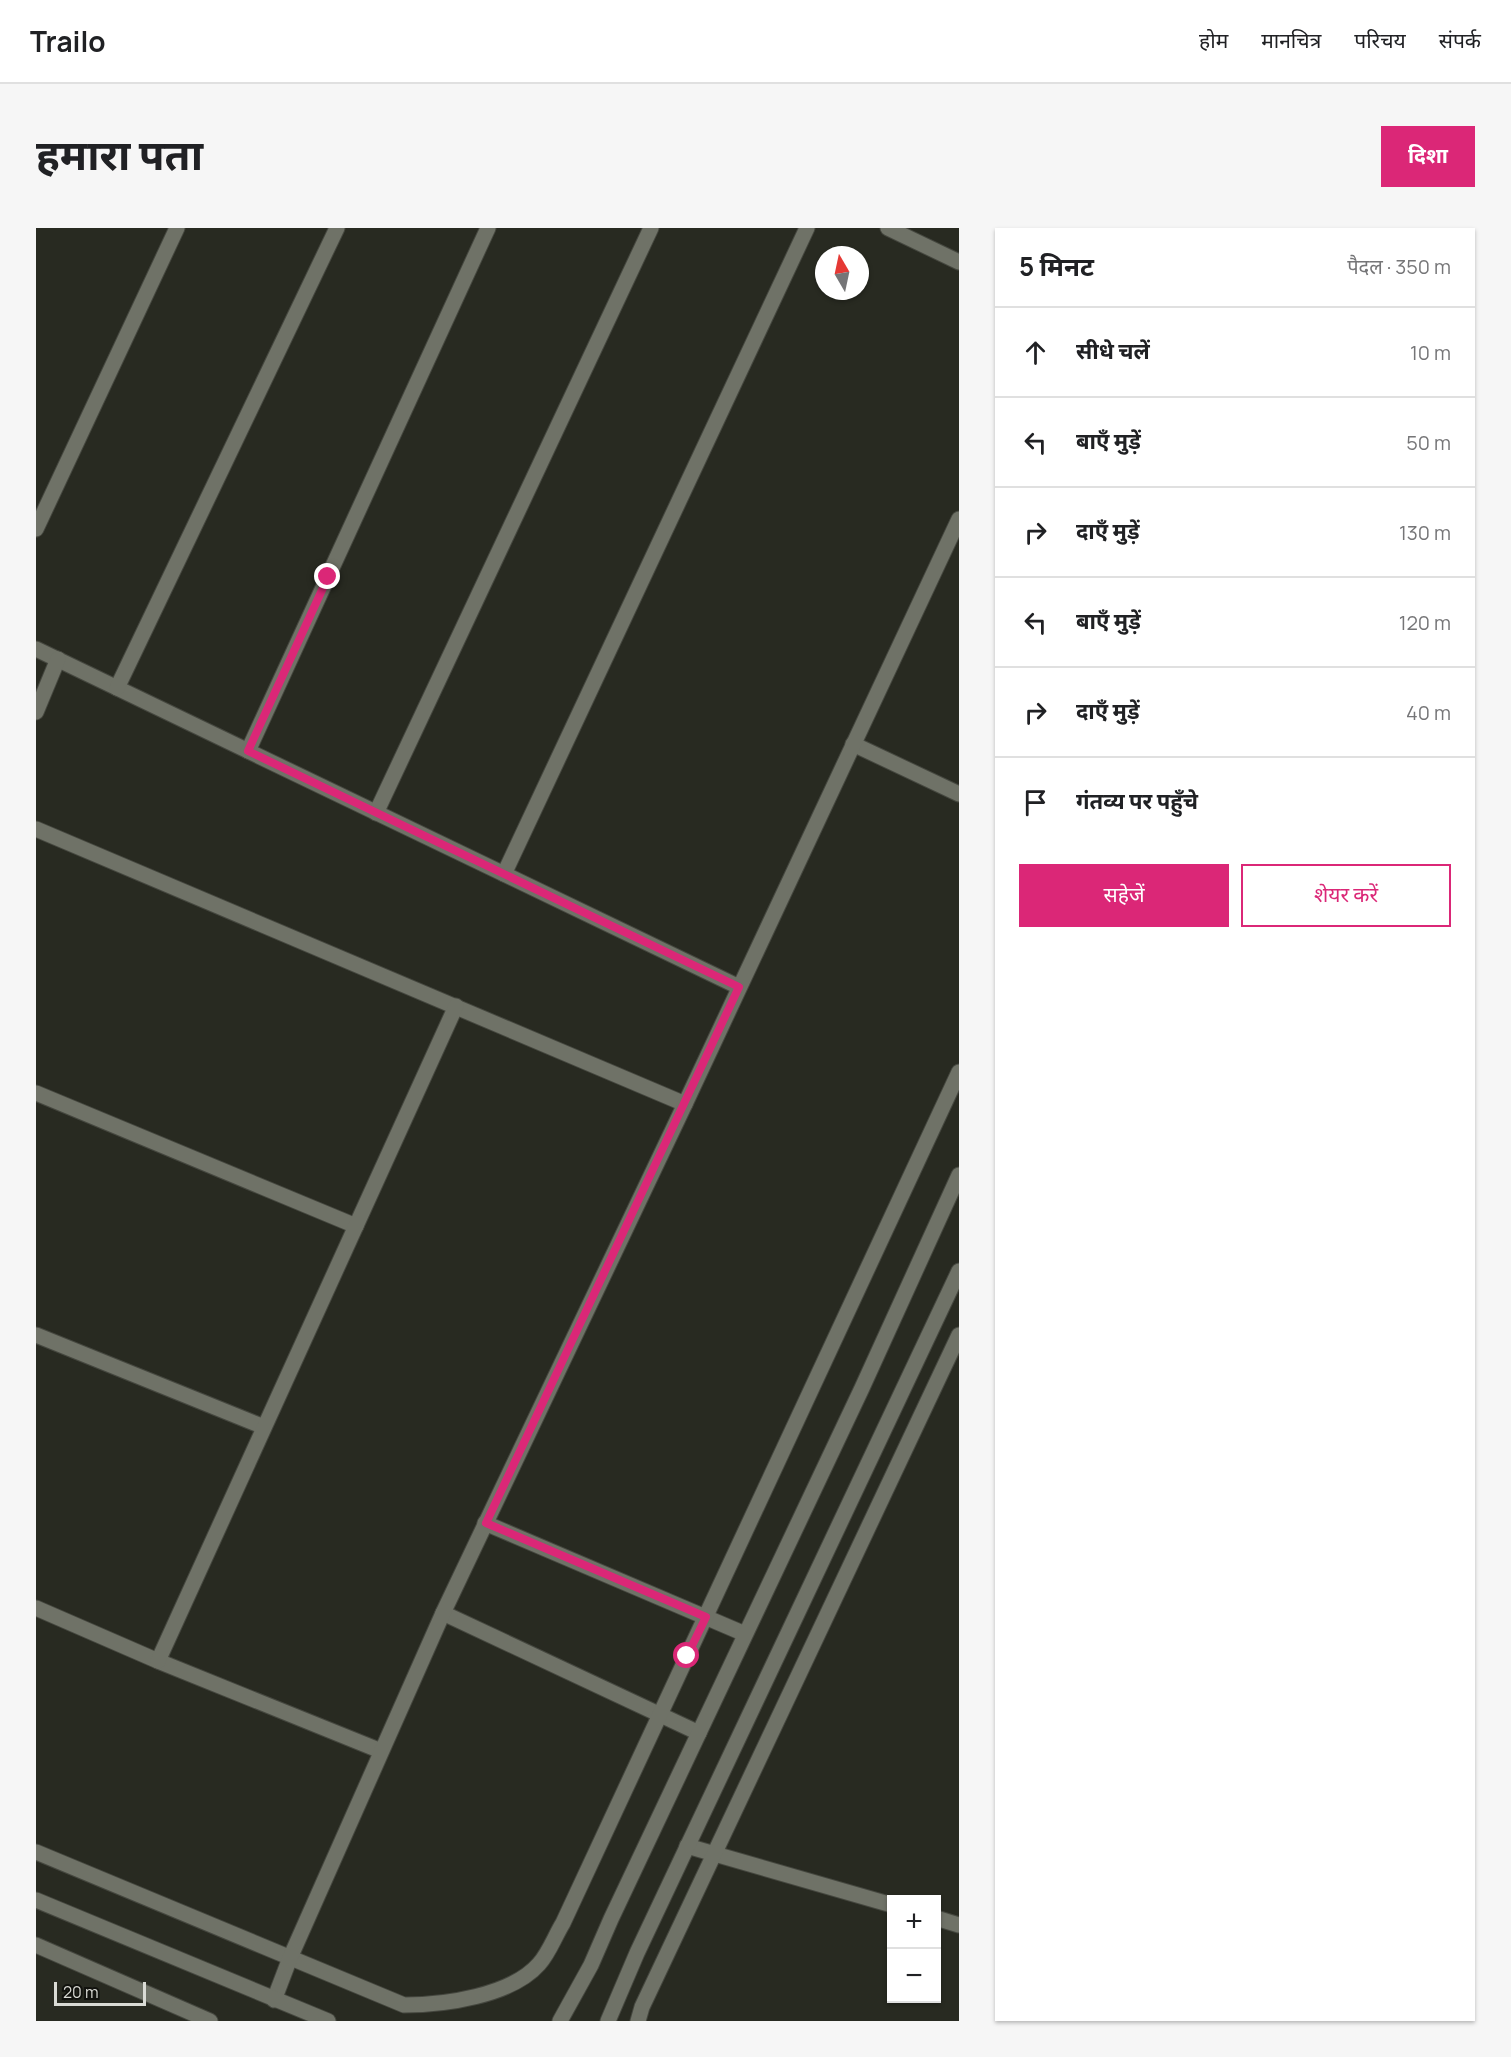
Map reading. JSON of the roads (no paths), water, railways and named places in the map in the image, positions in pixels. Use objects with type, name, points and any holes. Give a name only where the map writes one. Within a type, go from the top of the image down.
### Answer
[{"type":"street","points":[[36,529],[177,228]]},
{"type":"street","points":[[117,688],[338,228]]},
{"type":"street","points":[[248,751],[488,228]]},
{"type":"street","points":[[376,813],[651,228]]},
{"type":"street","points":[[504,874],[807,228]]},
{"type":"street","points":[[888,228],[959,262]]},
{"type":"street","points":[[274,2000],[290,1958],[443,1613],[959,519]]},
{"type":"street","points":[[36,649],[739,987]]},
{"type":"street","points":[[36,712],[58,659]]},
{"type":"street","points":[[853,744],[959,794]]},
{"type":"street","points":[[36,829],[685,1104]]},
{"type":"street","points":[[158,1661],[456,1006]]},
{"type":"street","points":[[36,1852],[404,2005],[429,2005],[471,1998],[516,1982],[539,1964],[562,1923],[959,1072]]},
{"type":"street","points":[[36,1093],[356,1226]]},
{"type":"street","points":[[560,2021],[591,1965],[862,1388],[959,1175]]},
{"type":"street","points":[[608,2021],[687,1846],[959,1271]]},
{"type":"street","points":[[36,1335],[264,1427]]},
{"type":"street","points":[[638,2021],[642,2007],[959,1335]]},
{"type":"street","points":[[486,1523],[745,1634]]},
{"type":"street","points":[[36,1608],[158,1661],[381,1751]]},
{"type":"street","points":[[443,1613],[699,1733]]},
{"type":"street","points":[[687,1846],[715,1852],[887,1904]]},
{"type":"street","points":[[36,1900],[328,2021]]},
{"type":"street","points":[[941,1920],[959,1925]]},
{"type":"street","points":[[36,1945],[210,2021]]}]
